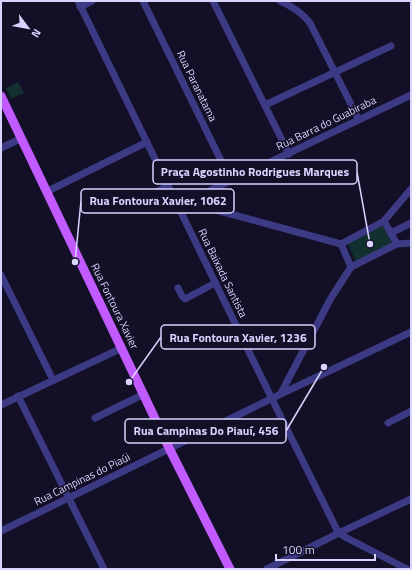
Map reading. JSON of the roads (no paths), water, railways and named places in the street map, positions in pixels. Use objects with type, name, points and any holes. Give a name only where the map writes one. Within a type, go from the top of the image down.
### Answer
[{"type":"main road","name":"Rua Fontoura Xavier","points":[[1,96],[169,448],[230,569]]},
{"type":"street","points":[[79,4],[92,1]]},
{"type":"street","name":"Rua Paranatama","points":[[143,1],[231,181]]},
{"type":"street","points":[[213,1],[288,154]]},
{"type":"street","points":[[280,1],[294,8],[310,23],[359,120]]},
{"type":"street","name":"Rua Baixada Santista","points":[[79,4],[339,533]]},
{"type":"street","points":[[265,105],[391,46]]},
{"type":"street","name":"Rua Barra do Guabiraba","points":[[177,206],[411,95]]},
{"type":"street","points":[[1,148],[22,138]]},
{"type":"street","points":[[46,192],[147,142]]},
{"type":"street","points":[[122,209],[168,186]]},
{"type":"street","points":[[186,202],[340,244],[384,221],[411,189]]},
{"type":"street","points":[[384,221],[397,244]]},
{"type":"street","points":[[391,233],[411,223]]},
{"type":"street","points":[[281,394],[331,298],[350,267],[397,244],[411,243]]},
{"type":"street","points":[[340,244],[350,267]]},
{"type":"street","points":[[1,275],[53,380]]},
{"type":"street","points":[[178,288],[182,296],[185,298],[216,284]]},
{"type":"street","name":"Rua Campinas do Piaúi","points":[[1,531],[169,448],[411,332]]},
{"type":"street","points":[[1,405],[122,348]]},
{"type":"street","points":[[95,418],[144,394]]},
{"type":"street","points":[[18,396],[104,569]]},
{"type":"street","points":[[388,423],[411,411]]},
{"type":"street","points":[[267,569],[411,499]]},
{"type":"street","points":[[339,533],[407,569]]},
{"type":"place","name":"Praça Agostinho Rodrigues Marques","points":[[370,244]]},
{"type":"place","name":"Rua Fontoura Xavier, 1062","points":[[75,262]]},
{"type":"place","name":"Rua Campinas Do Piauí, 456","points":[[324,367]]},
{"type":"place","name":"Rua Fontoura Xavier, 1236","points":[[129,382]]}]
